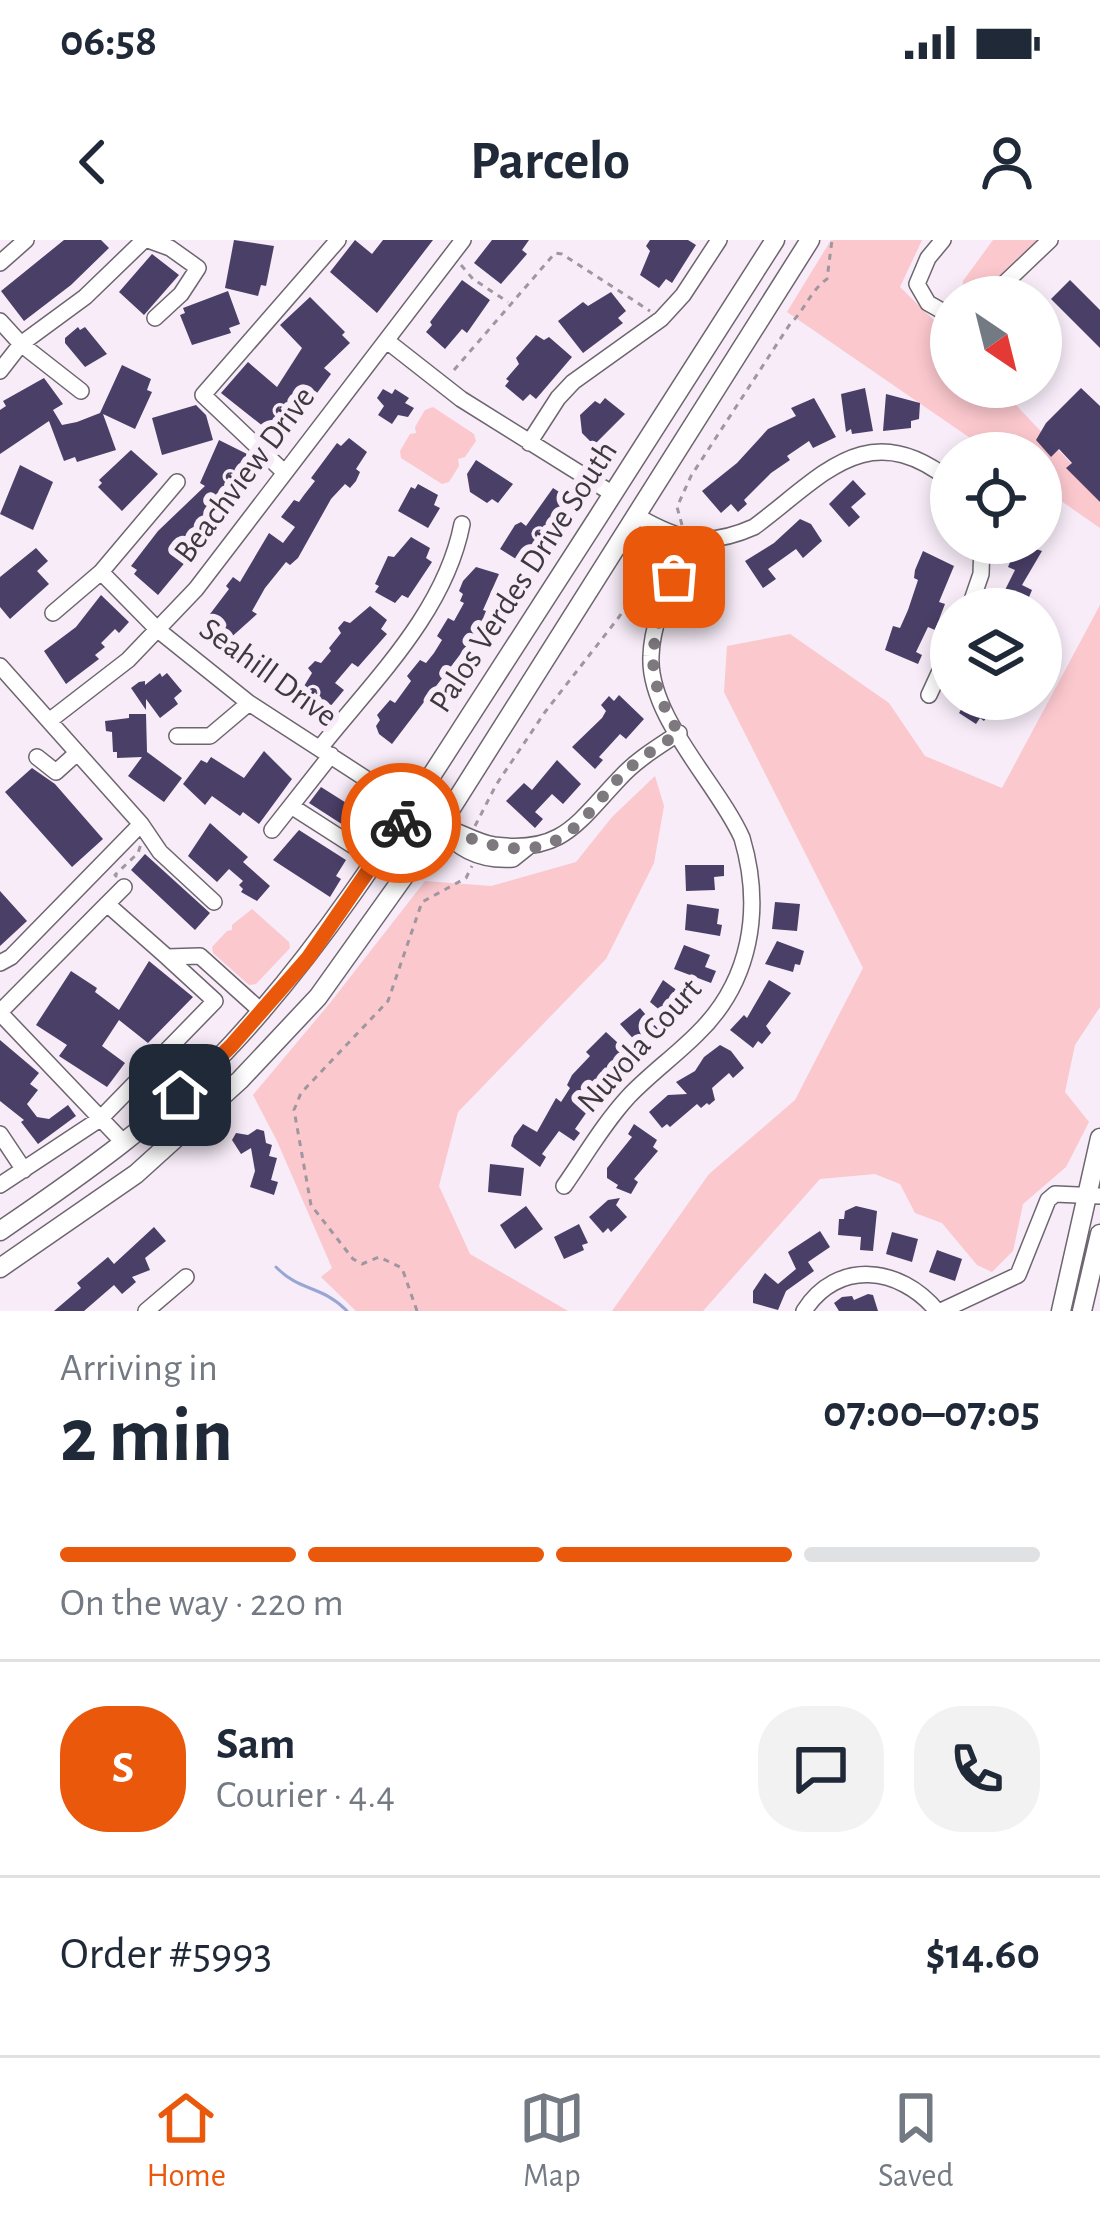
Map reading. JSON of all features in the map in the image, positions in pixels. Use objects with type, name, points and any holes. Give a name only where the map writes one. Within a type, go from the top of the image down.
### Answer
[{"type":"main road","name":"Palos Verdes Drive South","points":[[0,1231],[180,1095],[261,1011],[332,926],[775,240]]},
{"type":"main road","name":"Palos Verdes Drive South","points":[[0,1268],[136,1174],[229,1091],[317,998],[440,826],[810,240]]},
{"type":"main road","points":[[411,808],[440,826]]},
{"type":"main road","points":[[229,1091],[273,1034],[270,1019],[261,1011]]},
{"type":"main road","points":[[1061,1311],[1094,1195],[1100,1138]]},
{"type":"main road","points":[[1082,1311],[1100,1234]]},
{"type":"street","points":[[0,263],[26,240]]},
{"type":"street","points":[[0,371],[20,344],[85,297],[146,240],[170,248],[198,268],[181,293],[154,318]]},
{"type":"street","points":[[284,472],[203,395],[338,240]]},
{"type":"street","name":"Beachview Drive","points":[[49,721],[91,692],[196,589],[463,240]]},
{"type":"street","points":[[529,443],[573,382],[661,320],[719,240]]},
{"type":"street","points":[[930,304],[917,284],[928,258],[943,240]]},
{"type":"street","points":[[1012,276],[1050,240]]},
{"type":"street","points":[[0,321],[20,344],[82,391]]},
{"type":"street","points":[[387,341],[460,399],[613,494]]},
{"type":"street","points":[[637,517],[680,538],[725,537],[754,526],[823,471],[856,455],[898,453],[930,465]]},
{"type":"street","points":[[53,613],[101,572],[178,482]]},
{"type":"street","points":[[272,830],[422,619],[457,550],[462,524]]},
{"type":"street","name":"Nuvola Court","points":[[564,1186],[622,1104],[715,1015],[748,950],[752,885],[742,838],[657,690],[651,653],[680,538]]},
{"type":"street","name":"Seahill Drive","points":[[101,572],[158,630],[248,703],[411,808]]},
{"type":"street","points":[[0,666],[141,824],[160,852],[214,902]]},
{"type":"street","points":[[177,736],[210,736],[248,703]]},
{"type":"street","points":[[440,826],[453,844],[468,844],[497,860],[513,859],[528,847],[557,841],[622,775],[679,733]]},
{"type":"street","points":[[37,757],[56,772],[77,753]]},
{"type":"street","points":[[291,806],[355,847]]},
{"type":"street","points":[[0,963],[141,824]]},
{"type":"street","points":[[123,1142],[0,1012],[124,887]]},
{"type":"street","points":[[0,1185],[100,1119],[215,1001],[107,904]]},
{"type":"street","points":[[167,957],[200,956],[261,1011]]},
{"type":"street","points":[[0,1134],[24,1170]]},
{"type":"street","points":[[804,1311],[822,1288],[874,1272],[913,1289],[939,1311],[1018,1275],[1055,1193],[1094,1195]]},
{"type":"street","points":[[148,1310],[186,1277]]},
{"type":"path","points":[[417,1311],[402,1268],[379,1257],[362,1264],[353,1259],[311,1205],[293,1110],[301,1093],[388,1001],[422,902],[466,878],[476,857],[468,844],[545,712],[620,617],[646,571],[680,538],[683,524],[677,507],[691,476],[790,324],[805,310],[815,287],[827,279],[832,240]]},
{"type":"path","points":[[454,370],[550,256],[559,253],[650,311]]},
{"type":"path","points":[[461,265],[473,279],[510,303]]},
{"type":"path","points":[[124,887],[115,875],[141,845]]},
{"type":"shaded area","points":[[831,240],[922,240],[900,287],[930,316],[930,408],[1019,408],[1041,432],[961,432],[787,312]]},
{"type":"shaded area","points":[[993,240],[1037,240],[1000,276],[967,276]]},
{"type":"shaded area","points":[[433,407],[474,434],[476,441],[458,459],[449,482],[442,484],[401,458],[400,451],[410,434],[416,433],[425,410]]},
{"type":"shaded area","points":[[1062,454],[1100,494],[1100,528],[1062,502]]},
{"type":"shaded area","points":[[1100,605],[1100,1007],[1075,1045],[1065,1092],[1089,1122],[1066,1167],[1023,1204],[1013,1251],[992,1272],[977,1265],[942,1223],[915,1213],[900,1184],[875,1174],[820,1179],[703,1311],[612,1311],[709,1174],[795,1100],[863,968],[724,692],[727,646],[790,634],[889,703],[925,756],[1002,788],[1038,720],[1062,720],[1062,676]]},
{"type":"shaded area","points":[[655,776],[664,806],[654,863],[606,959],[458,1112],[439,1186],[470,1254],[568,1311],[356,1311],[321,1277],[332,1268],[253,1095],[425,881],[491,886],[576,862],[612,817]]},
{"type":"shaded area","points":[[252,909],[290,948],[256,984],[249,985],[212,947]]},
{"type":"building","points":[[64,240],[101,240],[109,248],[24,321],[1,291]]},
{"type":"building","points":[[234,240],[274,246],[266,286],[261,285],[258,296],[225,288]]},
{"type":"building","points":[[355,240],[372,254],[383,240],[433,240],[377,313],[330,272]]},
{"type":"building","points":[[492,240],[529,240],[522,250],[527,254],[501,284],[474,263]]},
{"type":"building","points":[[650,240],[688,240],[696,245],[672,283],[666,279],[659,288],[640,275]]},
{"type":"building","points":[[152,254],[179,275],[144,315],[119,292]]},
{"type":"building","points":[[462,280],[490,300],[467,333],[462,329],[445,349],[426,332]]},
{"type":"building","points":[[1070,280],[1100,310],[1100,348],[1062,310],[1062,288]]},
{"type":"building","points":[[228,291],[240,324],[229,328],[231,333],[192,345],[180,315],[185,313],[183,308]]},
{"type":"building","points":[[611,292],[626,311],[618,318],[623,323],[583,353],[558,321],[583,302],[588,306]]},
{"type":"building","points":[[310,297],[350,343],[324,368],[331,374],[278,446],[260,432],[264,427],[221,393],[248,362],[277,387],[302,348],[280,325]]},
{"type":"building","points":[[78,327],[85,327],[107,354],[85,367],[65,343]]},
{"type":"building","points":[[536,335],[544,340],[549,337],[572,357],[536,399],[530,394],[523,401],[505,386],[506,379]]},
{"type":"building","points":[[122,365],[151,379],[147,390],[152,392],[135,429],[103,414],[116,450],[77,462],[75,457],[64,461],[49,421],[0,454],[3,401],[44,378],[63,404],[53,410],[62,425],[77,422],[100,413]]},
{"type":"building","points":[[865,388],[873,431],[846,432],[841,394]]},
{"type":"building","points":[[1081,388],[1100,406],[1100,502],[1066,468],[1072,463],[1062,452],[1062,432],[1041,432]]},
{"type":"building","points":[[383,389],[392,394],[395,389],[409,398],[405,403],[414,408],[408,417],[398,415],[392,424],[378,415],[384,406],[377,398]]},
{"type":"building","points":[[886,394],[920,403],[919,419],[911,421],[911,428],[883,431]]},
{"type":"building","points":[[605,398],[625,414],[594,445],[582,433],[580,415]]},
{"type":"building","points":[[814,398],[836,437],[813,448],[809,441],[787,456],[790,460],[744,500],[747,504],[738,512],[731,504],[721,513],[702,491],[768,429],[796,416],[791,408]]},
{"type":"building","points":[[196,405],[206,415],[213,440],[162,455],[152,418]]},
{"type":"building","points":[[349,438],[367,452],[356,469],[360,472],[356,481],[350,488],[345,484],[331,499],[298,558],[290,565],[286,562],[265,588],[252,611],[257,614],[227,641],[208,627],[214,618],[210,614],[229,589],[226,586],[233,577],[240,582],[269,533],[283,543],[295,527],[281,517],[315,481],[311,478],[337,443],[341,446]]},
{"type":"building","points":[[219,440],[249,455],[245,466],[250,469],[232,507],[218,522],[222,526],[158,595],[131,566],[158,531],[205,486],[200,483]]},
{"type":"building","points":[[131,450],[158,474],[122,511],[98,487],[99,480]]},
{"type":"building","points":[[476,460],[513,484],[498,503],[492,499],[487,503],[470,492],[467,474]]},
{"type":"building","points":[[20,465],[53,482],[33,530],[0,514]]},
{"type":"building","points":[[853,480],[866,494],[851,507],[860,517],[849,527],[829,504]]},
{"type":"building","points":[[418,484],[438,495],[434,505],[440,508],[428,528],[398,511],[411,487]]},
{"type":"building","points":[[553,488],[578,504],[564,525],[554,519],[542,536],[539,542],[549,549],[543,558],[538,555],[530,566],[524,564],[500,549],[515,525],[526,526]]},
{"type":"building","points":[[800,519],[811,524],[822,541],[803,558],[796,549],[768,569],[776,579],[763,588],[745,561]]},
{"type":"building","points":[[411,537],[430,548],[426,558],[432,562],[408,598],[402,595],[395,603],[375,592],[379,586],[375,584],[388,556],[394,557]]},
{"type":"building","points":[[36,548],[48,561],[37,571],[49,584],[10,619],[0,607],[0,577]]},
{"type":"building","points":[[923,551],[930,554],[930,564],[954,566],[945,588],[930,588],[930,628],[916,652],[922,655],[918,664],[885,650],[893,626],[900,628],[908,610],[918,580],[915,570]]},
{"type":"building","points":[[1034,564],[1022,585],[1028,588],[1006,588],[1015,570],[1008,567]]},
{"type":"building","points":[[476,567],[499,574],[478,631],[392,744],[379,734],[377,715],[390,700],[395,703],[420,660],[426,663],[434,653],[442,640],[437,636],[448,618],[454,621],[464,603],[459,591],[463,581]]},
{"type":"building","points":[[101,595],[129,622],[101,643],[105,647],[95,655],[99,659],[66,684],[44,651],[76,627]]},
{"type":"building","points":[[370,606],[387,620],[381,629],[387,634],[358,667],[352,663],[335,683],[344,690],[329,708],[323,703],[316,711],[298,696],[312,673],[308,668],[315,661],[321,663],[331,651],[344,621],[350,623]]},
{"type":"building","points":[[160,673],[162,677],[167,673],[182,691],[174,698],[178,704],[160,718],[146,699],[146,710],[131,688],[139,682],[145,685]]},
{"type":"building","points":[[619,695],[644,719],[626,739],[620,734],[599,757],[603,760],[595,769],[572,747],[602,718],[606,711],[601,705],[609,696],[614,701]]},
{"type":"building","points":[[129,714],[146,714],[147,752],[182,778],[164,802],[128,776],[142,757],[117,758],[113,752],[112,732],[106,731],[105,721],[129,718]]},
{"type":"building","points":[[264,751],[292,779],[259,824],[212,796],[205,805],[183,784],[201,760],[207,763],[211,757],[244,778]]},
{"type":"building","points":[[557,760],[581,784],[563,804],[552,794],[535,812],[543,819],[535,828],[506,801],[524,783],[532,790]]},
{"type":"building","points":[[32,768],[55,784],[103,839],[72,867],[5,792]]},
{"type":"building","points":[[321,787],[378,823],[368,841],[309,803]]},
{"type":"building","points":[[210,823],[248,857],[243,862],[270,886],[257,901],[241,892],[243,881],[229,869],[217,882],[188,856]]},
{"type":"building","points":[[299,830],[346,860],[330,897],[273,860]]},
{"type":"building","points":[[145,854],[210,913],[195,930],[131,870]]},
{"type":"building","points":[[685,865],[724,865],[724,876],[714,877],[715,890],[686,891]]},
{"type":"building","points":[[0,891],[27,921],[0,946]]},
{"type":"building","points":[[775,902],[800,904],[797,931],[772,929]]},
{"type":"building","points":[[687,904],[719,909],[720,936],[685,930]]},
{"type":"building","points":[[777,941],[804,951],[793,972],[765,964]]},
{"type":"building","points":[[684,945],[710,955],[705,967],[716,971],[711,983],[674,969]]},
{"type":"building","points":[[149,961],[193,997],[148,1043],[119,1020],[102,1046],[125,1063],[107,1087],[59,1056],[67,1045],[36,1025],[71,971],[119,1010]]},
{"type":"building","points":[[663,980],[682,994],[668,1017],[650,1002]]},
{"type":"building","points":[[769,980],[791,993],[766,1026],[771,1033],[753,1048],[730,1030],[744,1015],[747,1018]]},
{"type":"building","points":[[640,1008],[659,1030],[649,1038],[655,1046],[647,1054],[620,1024]]},
{"type":"building","points":[[606,1032],[630,1054],[604,1083],[607,1086],[597,1097],[601,1101],[594,1109],[591,1106],[575,1129],[580,1133],[574,1141],[559,1131],[542,1154],[546,1157],[540,1167],[511,1146],[514,1136],[523,1124],[537,1132],[556,1098],[561,1102],[570,1088],[572,1075],[590,1056],[586,1052]]},
{"type":"building","points":[[0,1040],[39,1073],[30,1084],[38,1090],[27,1104],[37,1117],[49,1119],[68,1105],[76,1116],[38,1144],[24,1120],[0,1101]]},
{"type":"building","points":[[720,1045],[744,1068],[733,1078],[729,1073],[712,1088],[715,1100],[709,1105],[701,1108],[697,1104],[670,1127],[662,1128],[649,1112],[668,1095],[687,1094],[676,1082],[695,1071]]},
{"type":"building","points":[[634,1124],[657,1140],[653,1147],[658,1151],[634,1179],[638,1182],[631,1194],[616,1188],[607,1178],[607,1168],[632,1137],[628,1134]]},
{"type":"building","points":[[257,1129],[264,1131],[266,1143],[272,1145],[269,1156],[277,1158],[271,1180],[278,1182],[274,1195],[250,1187],[255,1171],[251,1148],[241,1154],[232,1140],[236,1133],[248,1135]]},
{"type":"building","points":[[490,1164],[524,1168],[521,1196],[488,1192]]},
{"type":"building","points":[[620,1198],[616,1205],[627,1217],[611,1232],[608,1228],[603,1233],[589,1217],[608,1200]]},
{"type":"building","points":[[526,1206],[543,1229],[515,1249],[500,1225]]},
{"type":"building","points":[[856,1206],[877,1211],[873,1251],[860,1250],[861,1237],[838,1235],[839,1219]]},
{"type":"building","points":[[579,1224],[588,1243],[582,1245],[584,1250],[564,1259],[554,1237]]},
{"type":"building","points":[[154,1227],[166,1241],[145,1258],[150,1270],[132,1277],[136,1282],[122,1294],[114,1285],[84,1311],[54,1311],[81,1288],[77,1283],[108,1257],[114,1264]]},
{"type":"building","points":[[820,1231],[830,1247],[808,1262],[814,1271],[786,1291],[778,1310],[753,1303],[753,1291],[765,1273],[778,1284],[796,1269],[788,1252]]},
{"type":"building","points":[[892,1232],[918,1239],[912,1262],[886,1254]]},
{"type":"building","points":[[937,1250],[962,1259],[955,1281],[929,1272]]},
{"type":"building","points":[[873,1295],[878,1311],[839,1311],[834,1303],[842,1297],[854,1300]]},
{"type":"waterway","points":[[276,1267],[347,1311]]},
{"type":"way so far","points":[[401,823],[411,808],[480,842],[528,847],[557,841],[622,775],[679,733],[665,712],[651,673],[654,635],[674,577]]},
{"type":"route","points":[[180,1095],[231,1046],[308,958],[401,823]]}]
